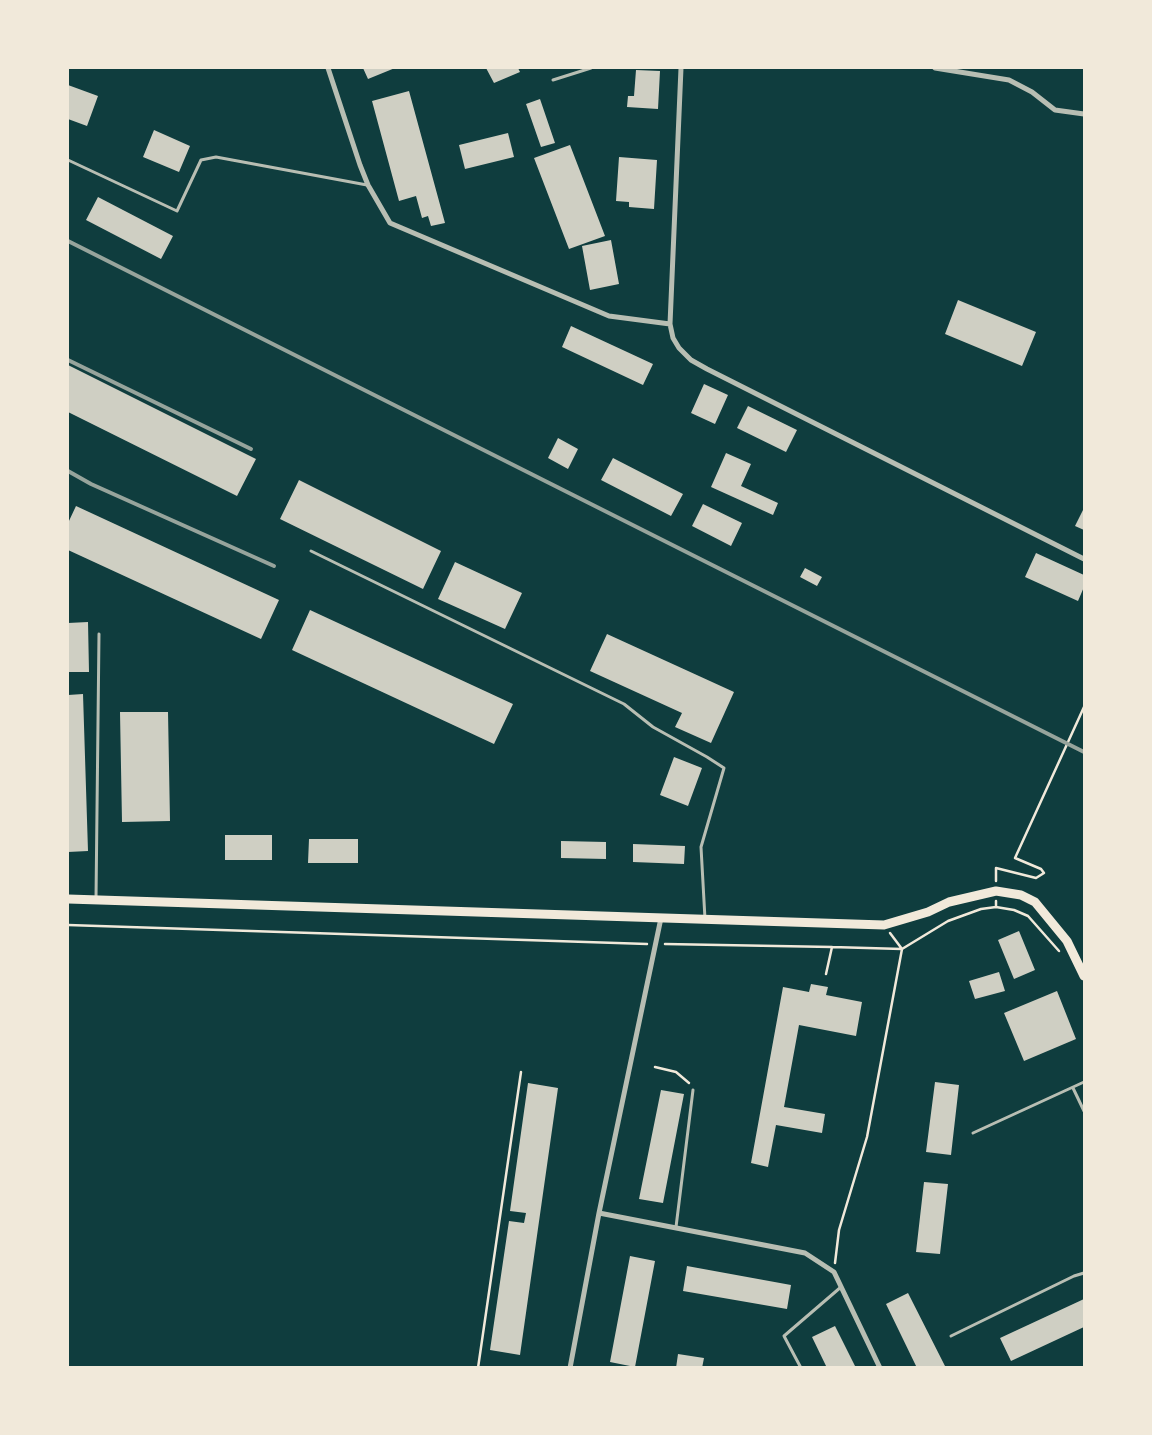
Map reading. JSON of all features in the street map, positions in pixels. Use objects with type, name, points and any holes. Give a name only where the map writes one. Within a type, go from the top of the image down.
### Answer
[{"type":"main road","points":[[68,899],[884,925],[928,912],[950,902],[996,890],[1021,895],[1035,902],[1067,941],[1084,976]]},
{"type":"street","points":[[328,68],[368,185],[390,222],[609,316],[670,324]]},
{"type":"street","points":[[682,68],[670,324],[673,338],[679,348],[691,360],[1084,559]]},
{"type":"street","points":[[935,68],[1009,80],[1032,92],[1055,110],[1084,114]]},
{"type":"street","points":[[570,1368],[599,1213],[661,918]]},
{"type":"street","points":[[599,1213],[805,1252],[834,1272],[880,1368]]},
{"type":"lane","points":[[553,80],[591,68]]},
{"type":"lane","points":[[68,160],[177,211],[201,160],[216,157],[368,185]]},
{"type":"lane","points":[[311,551],[624,704],[653,727],[724,768],[701,847],[705,919]]},
{"type":"lane","points":[[96,900],[99,634]]},
{"type":"lane","points":[[973,1133],[1084,1082]]},
{"type":"lane","points":[[1073,1088],[1084,1111]]},
{"type":"lane","points":[[676,1227],[693,1090]]},
{"type":"lane","points":[[951,1336],[1074,1276],[1084,1274]]},
{"type":"lane","points":[[801,1368],[784,1336],[841,1287]]},
{"type":"path","points":[[996,907],[996,868],[1036,878],[1044,872],[1015,858],[1084,707]]},
{"type":"path","points":[[68,925],[656,944],[902,949],[948,921],[996,907],[1014,910],[1028,916],[1060,952]]},
{"type":"path","points":[[834,1272],[839,1230],[867,1137],[902,949],[884,925]]},
{"type":"path","points":[[826,974],[832,947]]},
{"type":"path","points":[[656,1067],[676,1072],[688,1081],[693,1090]]},
{"type":"path","points":[[478,1368],[521,1072]]},
{"type":"building","points":[[363,68],[395,68],[368,79]]},
{"type":"building","points":[[486,68],[518,68],[520,72],[494,83]]},
{"type":"building","points":[[636,70],[660,71],[658,109],[627,107],[628,96],[634,96]]},
{"type":"building","points":[[68,85],[98,96],[87,126],[68,119]]},
{"type":"building","points":[[409,91],[445,223],[431,226],[428,216],[422,218],[416,196],[399,201],[372,101]]},
{"type":"building","points":[[540,99],[555,143],[541,147],[526,104]]},
{"type":"building","points":[[154,130],[190,146],[179,172],[143,157]]},
{"type":"building","points":[[508,133],[514,157],[465,169],[459,145]]},
{"type":"building","points":[[570,145],[605,236],[569,249],[534,158]]},
{"type":"building","points":[[619,157],[657,160],[654,209],[629,207],[629,202],[616,201]]},
{"type":"building","points":[[98,197],[173,236],[161,259],[86,220]]},
{"type":"building","points":[[611,240],[619,284],[590,290],[582,246]]},
{"type":"building","points":[[958,300],[1036,332],[1022,366],[945,334]]},
{"type":"building","points":[[571,326],[653,364],[643,385],[562,347]]},
{"type":"building","points":[[68,365],[256,459],[237,496],[68,412]]},
{"type":"building","points":[[704,384],[728,395],[715,424],[691,413]]},
{"type":"building","points":[[748,406],[797,430],[786,452],[737,428]]},
{"type":"building","points":[[558,438],[578,449],[568,469],[548,458]]},
{"type":"building","points":[[726,453],[751,464],[741,486],[778,503],[773,515],[711,487]]},
{"type":"building","points":[[613,458],[683,494],[671,516],[601,480]]},
{"type":"building","points":[[299,480],[441,551],[423,589],[280,519]]},
{"type":"building","points":[[703,504],[742,523],[731,546],[692,526]]},
{"type":"building","points":[[76,506],[279,600],[261,639],[68,550],[68,523]]},
{"type":"building","points":[[1084,508],[1084,530],[1075,526]]},
{"type":"building","points":[[1036,553],[1084,575],[1084,587],[1078,601],[1025,577]]},
{"type":"building","points":[[455,562],[522,593],[505,629],[438,599]]},
{"type":"building","points":[[805,568],[822,577],[817,586],[800,577]]},
{"type":"building","points":[[310,610],[513,704],[494,744],[292,650]]},
{"type":"building","points":[[88,622],[89,672],[68,672],[68,623]]},
{"type":"building","points":[[607,634],[734,692],[711,743],[675,727],[682,713],[590,671]]},
{"type":"building","points":[[83,694],[88,851],[68,852],[68,695]]},
{"type":"building","points":[[120,712],[168,712],[170,821],[122,822]]},
{"type":"building","points":[[674,757],[702,768],[688,806],[660,795]]},
{"type":"building","points":[[225,835],[272,835],[272,860],[225,860]]},
{"type":"building","points":[[309,839],[358,839],[358,863],[308,863]]},
{"type":"building","points":[[561,841],[606,842],[606,859],[561,858]]},
{"type":"building","points":[[633,844],[685,846],[684,864],[633,862]]},
{"type":"building","points":[[1019,931],[1035,970],[1014,979],[998,940]]},
{"type":"building","points":[[999,972],[1005,991],[975,999],[969,981]]},
{"type":"building","points":[[811,984],[828,987],[826,995],[862,1002],[856,1036],[799,1025],[784,1107],[825,1114],[822,1133],[776,1125],[768,1167],[751,1163],[783,987],[809,992]]},
{"type":"building","points":[[1057,991],[1076,1039],[1024,1061],[1004,1013]]},
{"type":"building","points":[[935,1082],[959,1085],[951,1155],[926,1152]]},
{"type":"building","points":[[528,1083],[558,1088],[520,1355],[490,1350],[509,1221],[524,1223],[526,1213],[510,1211]]},
{"type":"building","points":[[661,1090],[684,1094],[663,1203],[639,1199]]},
{"type":"building","points":[[924,1182],[948,1184],[940,1254],[916,1252]]},
{"type":"building","points":[[630,1256],[655,1261],[635,1367],[610,1362]]},
{"type":"building","points":[[687,1266],[791,1285],[787,1309],[683,1291]]},
{"type":"building","points":[[908,1293],[946,1368],[917,1368],[886,1304]]},
{"type":"building","points":[[1084,1299],[1084,1327],[1011,1361],[1000,1338]]},
{"type":"building","points":[[835,1326],[856,1368],[827,1368],[812,1337]]},
{"type":"building","points":[[678,1354],[704,1358],[702,1368],[676,1368]]},
{"type":"railway","points":[[68,241],[1084,752]]},
{"type":"railway","points":[[68,360],[251,449]]},
{"type":"railway","points":[[68,471],[91,484],[274,566]]}]
